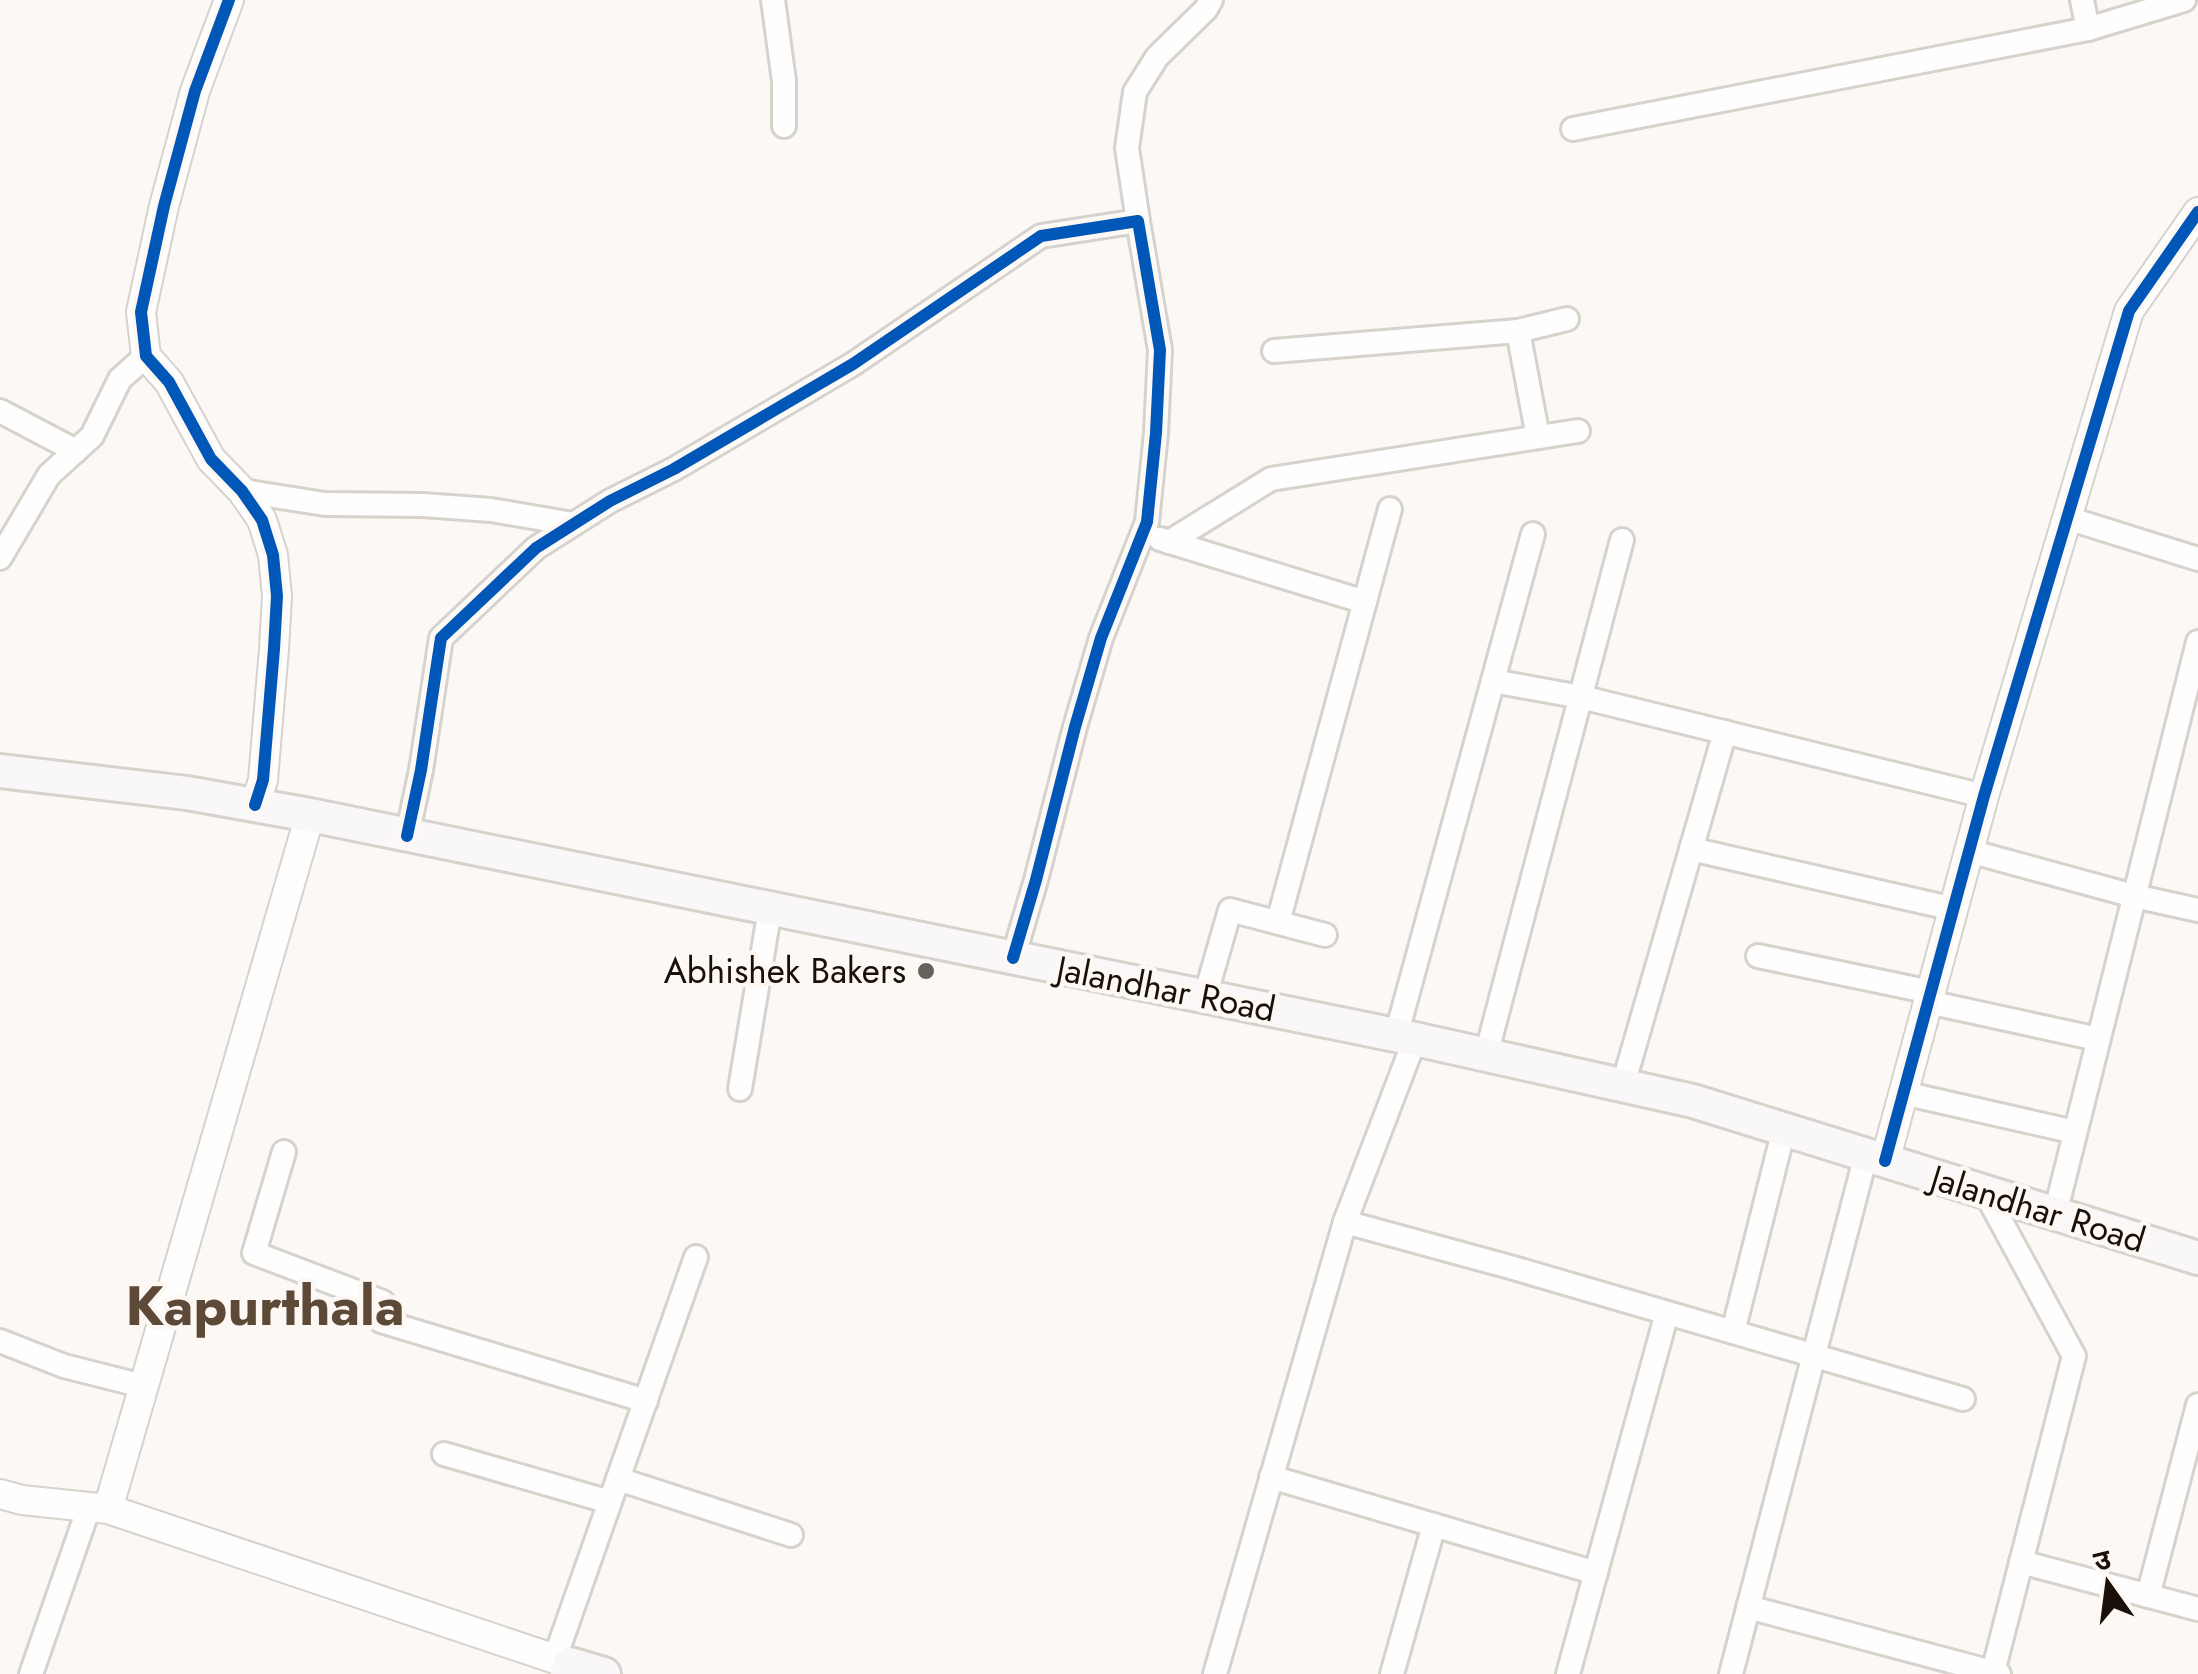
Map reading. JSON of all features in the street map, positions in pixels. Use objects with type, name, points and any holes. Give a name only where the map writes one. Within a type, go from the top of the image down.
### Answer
[{"type":"main road","name":"Jalandhar Road","points":[[0,771],[187,793],[310,816],[1406,1038],[1694,1101],[2198,1258]]},
{"type":"main road","points":[[564,1665],[604,1674]]},
{"type":"street","points":[[229,0],[195,91],[164,206],[142,312],[146,356],[170,382],[212,459],[262,520],[273,555],[277,596],[263,780],[255,806]]},
{"type":"street","points":[[773,0],[784,80],[784,126]]},
{"type":"street","points":[[1012,958],[1096,656],[1147,522],[1160,350],[1127,148],[1134,92],[1157,57],[1211,0]]},
{"type":"street","points":[[2082,0],[2088,30]]},
{"type":"street","points":[[1573,130],[2088,30],[2184,0]]},
{"type":"street","points":[[1731,1674],[1814,1356],[1875,1158],[1903,1094],[1984,796],[2129,311],[2198,212]]},
{"type":"street","points":[[407,836],[440,638],[536,548],[610,500],[674,470],[852,364],[1041,236],[1138,221]]},
{"type":"street","points":[[1274,352],[1518,331],[1567,319]]},
{"type":"street","points":[[1518,331],[1538,437]]},
{"type":"street","points":[[0,558],[49,476],[92,436],[120,380],[146,356]]},
{"type":"street","points":[[0,411],[76,450]]},
{"type":"street","points":[[1169,542],[1271,479],[1578,431]]},
{"type":"street","points":[[242,491],[326,504],[491,510],[573,524]]},
{"type":"street","points":[[1278,922],[1390,510]]},
{"type":"street","points":[[2067,518],[2198,559]]},
{"type":"street","points":[[1142,534],[1365,602]]},
{"type":"street","points":[[1214,1674],[1345,1222],[1406,1038],[1533,534]]},
{"type":"street","points":[[1486,1055],[1622,540]]},
{"type":"street","points":[[2054,1214],[2198,642]]},
{"type":"street","points":[[1493,681],[1581,697],[1984,796]]},
{"type":"street","points":[[1623,1086],[1725,732]]},
{"type":"street","points":[[31,1674],[144,1386],[310,816]]},
{"type":"street","points":[[1691,849],[1954,909]]},
{"type":"street","points":[[1970,850],[2198,910]]},
{"type":"street","points":[[740,1090],[770,909]]},
{"type":"street","points":[[1205,997],[1230,910],[1325,935]]},
{"type":"street","points":[[1758,956],[2098,1039]]},
{"type":"street","points":[[1903,1094],[2076,1132]]},
{"type":"street","points":[[1733,1332],[1784,1129]]},
{"type":"street","points":[[284,1152],[254,1253],[383,1302],[380,1322],[646,1401]]},
{"type":"street","points":[[1748,1608],[1937,1666],[1996,1673],[2074,1356],[1985,1192]]},
{"type":"street","points":[[1345,1222],[1962,1399]]},
{"type":"street","points":[[0,1494],[98,1508],[564,1665],[610,1502],[696,1258]]},
{"type":"street","points":[[1568,1674],[1667,1313]]},
{"type":"street","points":[[0,1342],[64,1366],[144,1386]]},
{"type":"street","points":[[2148,1596],[2196,1418]]},
{"type":"street","points":[[444,1454],[610,1502]]},
{"type":"street","points":[[1272,1477],[1596,1573]]},
{"type":"street","points":[[618,1479],[791,1536]]},
{"type":"street","points":[[1392,1674],[1434,1525]]},
{"type":"street","points":[[2021,1562],[2198,1609]]},
{"type":"cycle path","points":[[229,0],[195,91],[141,312],[146,356],[169,382],[211,459],[242,491],[262,520],[273,555],[277,596],[274,649],[263,780],[255,805]]},
{"type":"cycle path","points":[[1885,1161],[1984,796],[2129,311],[2198,212]]},
{"type":"cycle path","points":[[407,836],[441,638],[536,548],[610,501],[674,469],[853,364],[1041,236],[1138,221],[1160,350],[1147,522],[1101,638],[1013,958]]},
{"type":"place","name":"Abhishek Bakers","points":[[926,971]]},
{"type":"district","name":"Kapurthala","points":[[265,1306]]}]
